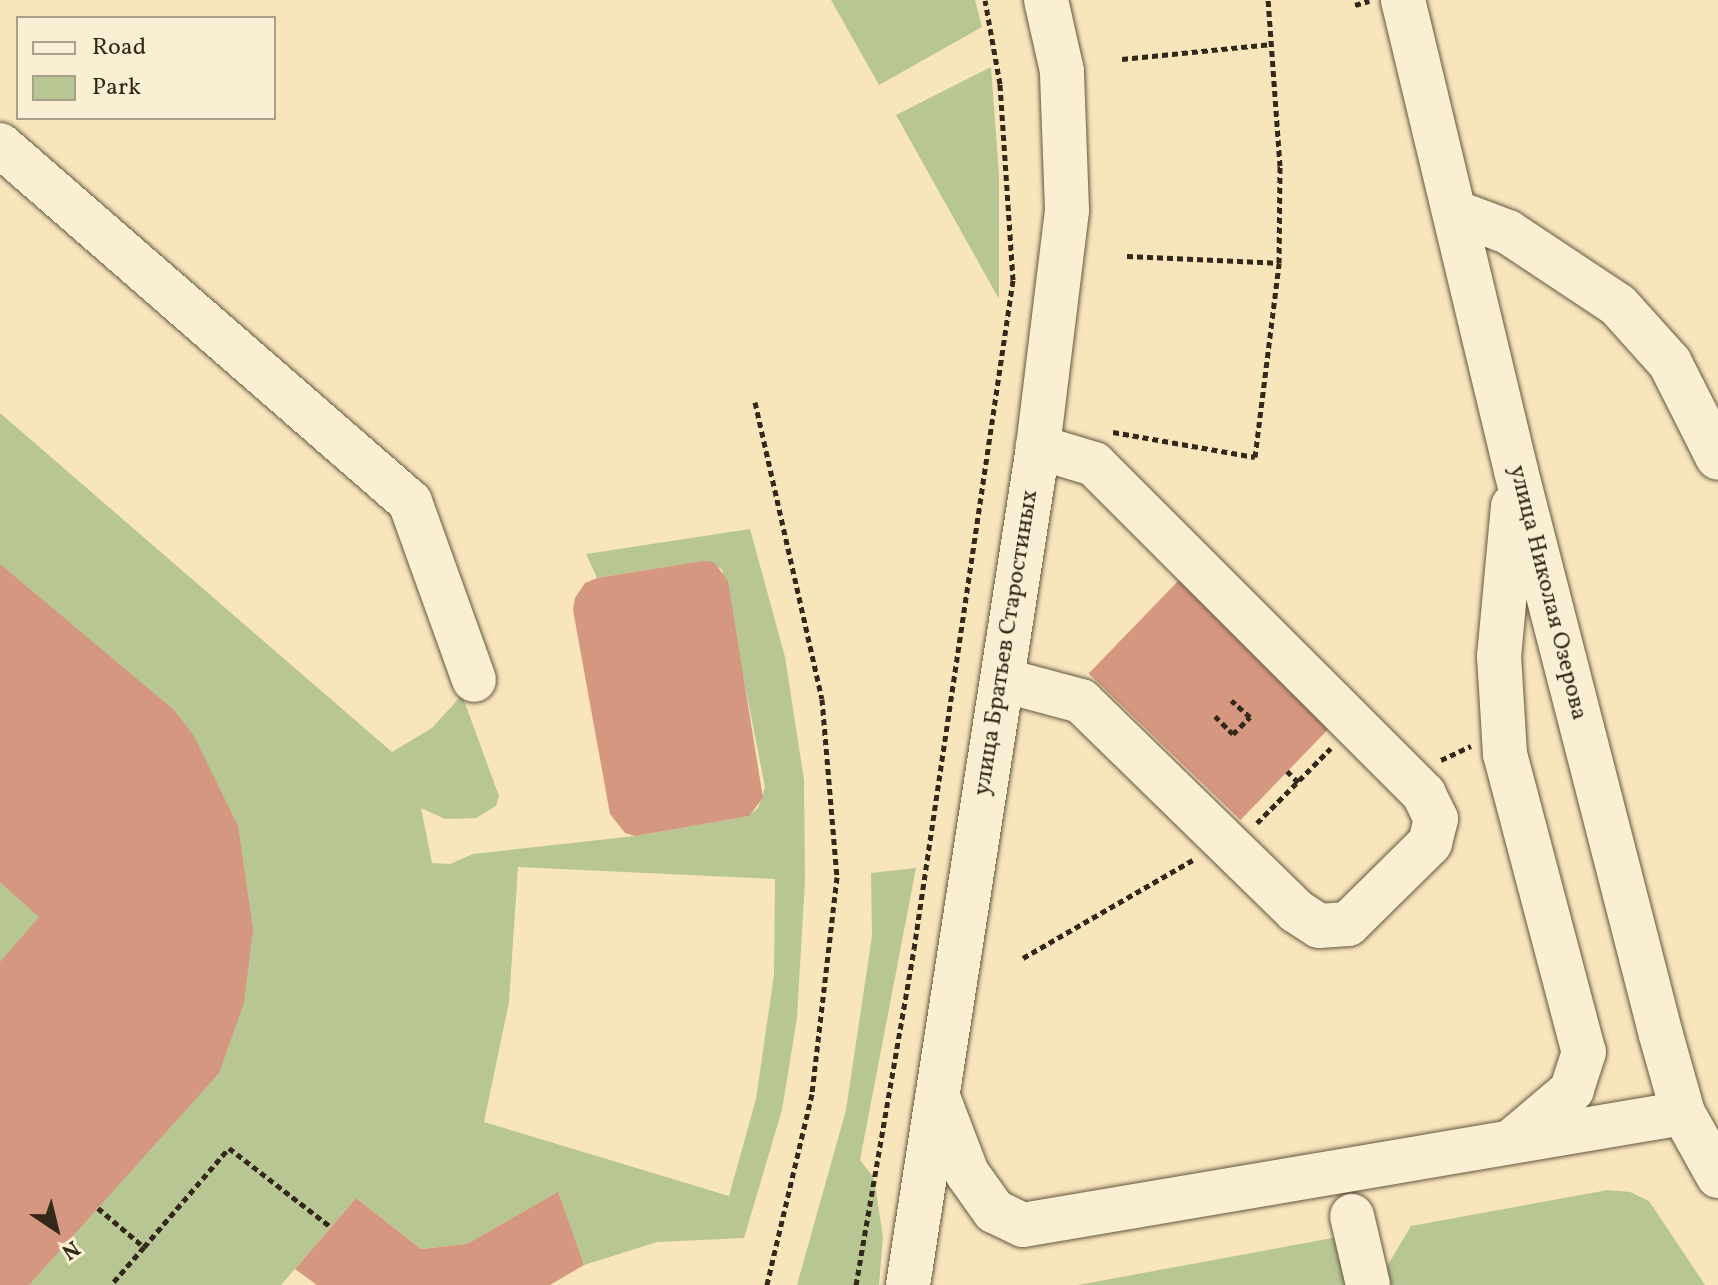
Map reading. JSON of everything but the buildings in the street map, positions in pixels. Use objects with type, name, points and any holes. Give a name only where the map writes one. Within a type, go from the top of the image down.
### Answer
[{"type":"street","name":"улица Братьев Старостиных","points":[[908,1285],[1038,447],[1067,210],[1062,71],[1046,0]]},
{"type":"street","name":"улица Николая Озерова","points":[[1403,0],[1516,471],[1683,1113],[1718,1176]]},
{"type":"street","points":[[0,145],[410,502],[474,680]]},
{"type":"street","points":[[1455,212],[1508,232],[1618,305],[1670,363],[1715,437]]},
{"type":"street","points":[[1002,680],[1081,701],[1296,911],[1319,926],[1348,924],[1430,843],[1436,819],[1424,794],[1094,464],[1038,447]]},
{"type":"street","points":[[1510,1143],[1572,1090],[1584,1052],[1505,754],[1499,656],[1516,471]]},
{"type":"street","points":[[937,1095],[967,1173],[994,1211],[1023,1225],[1683,1113]]},
{"type":"street","points":[[1352,1216],[1368,1285]]},
{"type":"path","points":[[856,1285],[914,949],[1013,280],[1000,84],[985,0]]},
{"type":"path","points":[[1103,430],[1255,457],[1279,263],[1280,166],[1268,0]]},
{"type":"path","points":[[1122,59],[1272,44]]},
{"type":"path","points":[[1127,256],[1279,263]]},
{"type":"path","points":[[755,402],[822,699],[837,877],[812,1094],[767,1285]]},
{"type":"path","points":[[1215,716],[1233,734],[1250,717],[1231,700]]},
{"type":"path","points":[[1023,958],[1239,834],[1243,838],[1337,742]]},
{"type":"path","points":[[1287,771],[1298,782]]},
{"type":"path","points":[[111,1285],[229,1148],[331,1227]]},
{"type":"path","points":[[98,1208],[144,1247]]},
{"type":"green space","points":[[831,0],[975,0],[982,27],[879,85]]},
{"type":"green space","points":[[991,67],[999,175],[999,299],[896,115]]},
{"type":"green space","points":[[0,413],[392,752],[432,728],[462,695],[499,796],[496,806],[476,818],[445,819],[421,808],[432,863],[450,864],[473,854],[635,836],[748,816],[758,808],[765,787],[722,569],[702,561],[597,578],[586,554],[750,529],[785,657],[804,780],[805,880],[797,1018],[782,1110],[744,1238],[657,1242],[584,1265],[557,1193],[467,1244],[421,1249],[356,1198],[281,1285],[0,1285]],"holes":[[[518,867],[775,879],[774,975],[756,1099],[729,1196],[484,1122],[509,1002]]]},
{"type":"green space","points":[[916,868],[860,1160],[874,1178],[883,1237],[879,1285],[797,1285],[846,1110],[872,936],[871,873]]},
{"type":"green space","points":[[1608,1190],[1630,1192],[1649,1201],[1705,1285],[1389,1285],[1386,1268],[1411,1226]]},
{"type":"green space","points":[[1338,1237],[1349,1285],[1078,1285]]}]
